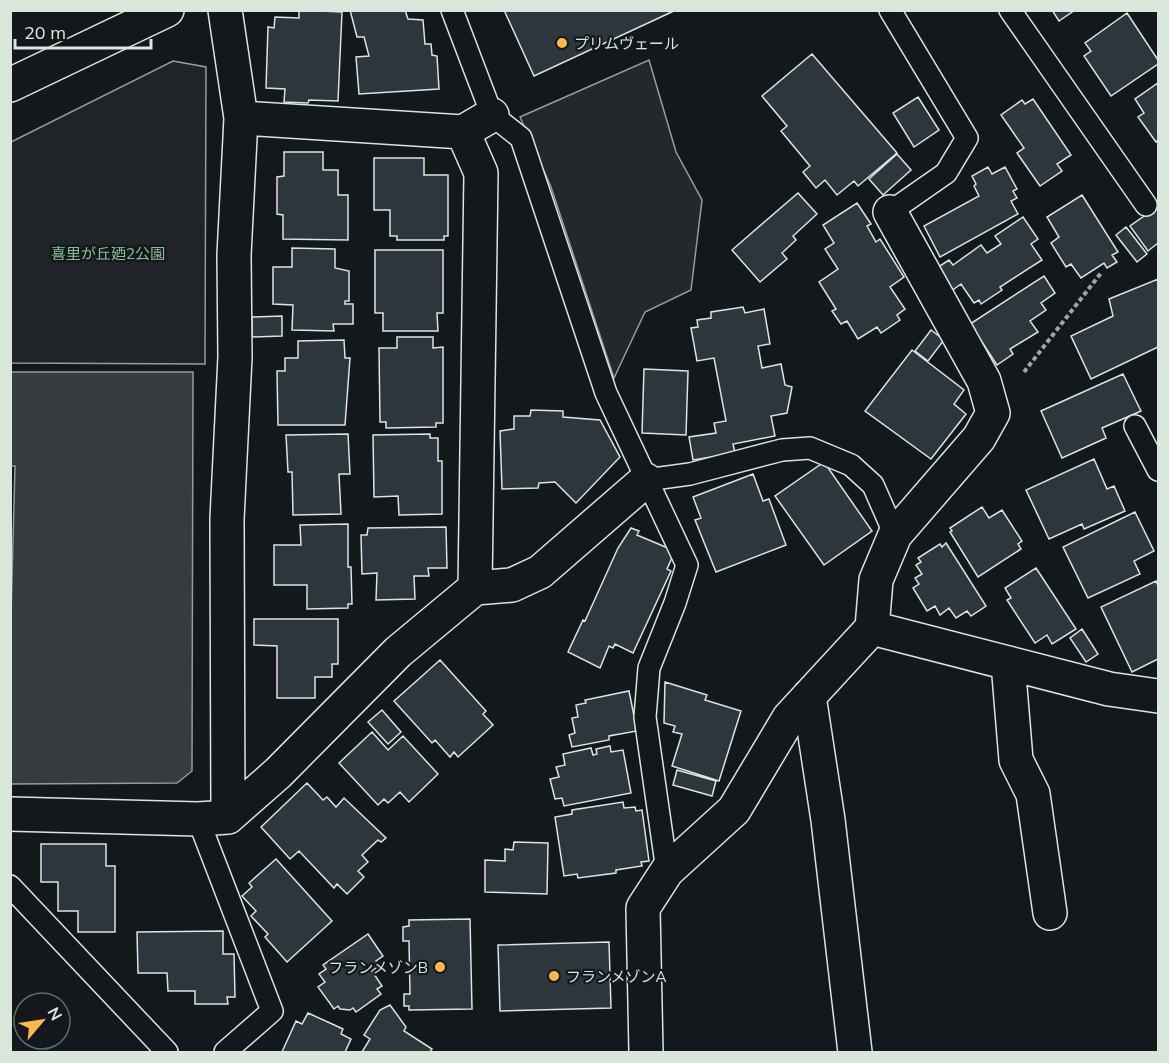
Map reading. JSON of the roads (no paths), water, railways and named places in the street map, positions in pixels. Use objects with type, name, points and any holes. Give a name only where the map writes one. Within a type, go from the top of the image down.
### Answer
[{"type":"street","points":[[10,85],[167,10]]},
{"type":"street","points":[[213,818],[235,357],[234,255],[241,118],[225,10]]},
{"type":"street","points":[[241,118],[463,132],[492,114]]},
{"type":"street","points":[[463,132],[482,173],[475,588]]},
{"type":"street","points":[[646,1053],[643,908],[667,871],[734,810],[789,718],[872,628],[876,580],[895,535],[979,438],[993,413],[984,381],[890,212]]},
{"type":"street","points":[[10,814],[213,818],[278,773],[398,652],[475,588],[512,585],[540,572],[646,480]]},
{"type":"street","points":[[872,628],[1109,689],[1158,696]]},
{"type":"street","points":[[1008,663],[1016,760],[1033,794],[1050,913]]},
{"type":"street","points":[[810,696],[828,820],[855,1053]]},
{"type":"lane","points":[[452,10],[492,114],[521,138],[606,393],[687,565],[675,603],[649,668],[645,717],[667,871]]},
{"type":"lane","points":[[890,10],[967,138],[946,173],[890,212]]},
{"type":"lane","points":[[1010,10],[1146,205]]},
{"type":"lane","points":[[1135,426],[1158,470]]},
{"type":"lane","points":[[646,480],[690,474],[782,450],[810,448],[851,465],[873,485],[895,535]]},
{"type":"lane","points":[[213,818],[272,1011],[225,1053]]},
{"type":"lane","points":[[10,886],[167,1053]]},
{"type":"place","name":"プリムヴェール","points":[[562,43]]},
{"type":"place","name":"フランメゾンB","points":[[440,967]]},
{"type":"place","name":"フランメゾンA","points":[[554,976]]},
{"type":"park label","name":"喜里が丘廼2公園","points":[[108,253]]}]
